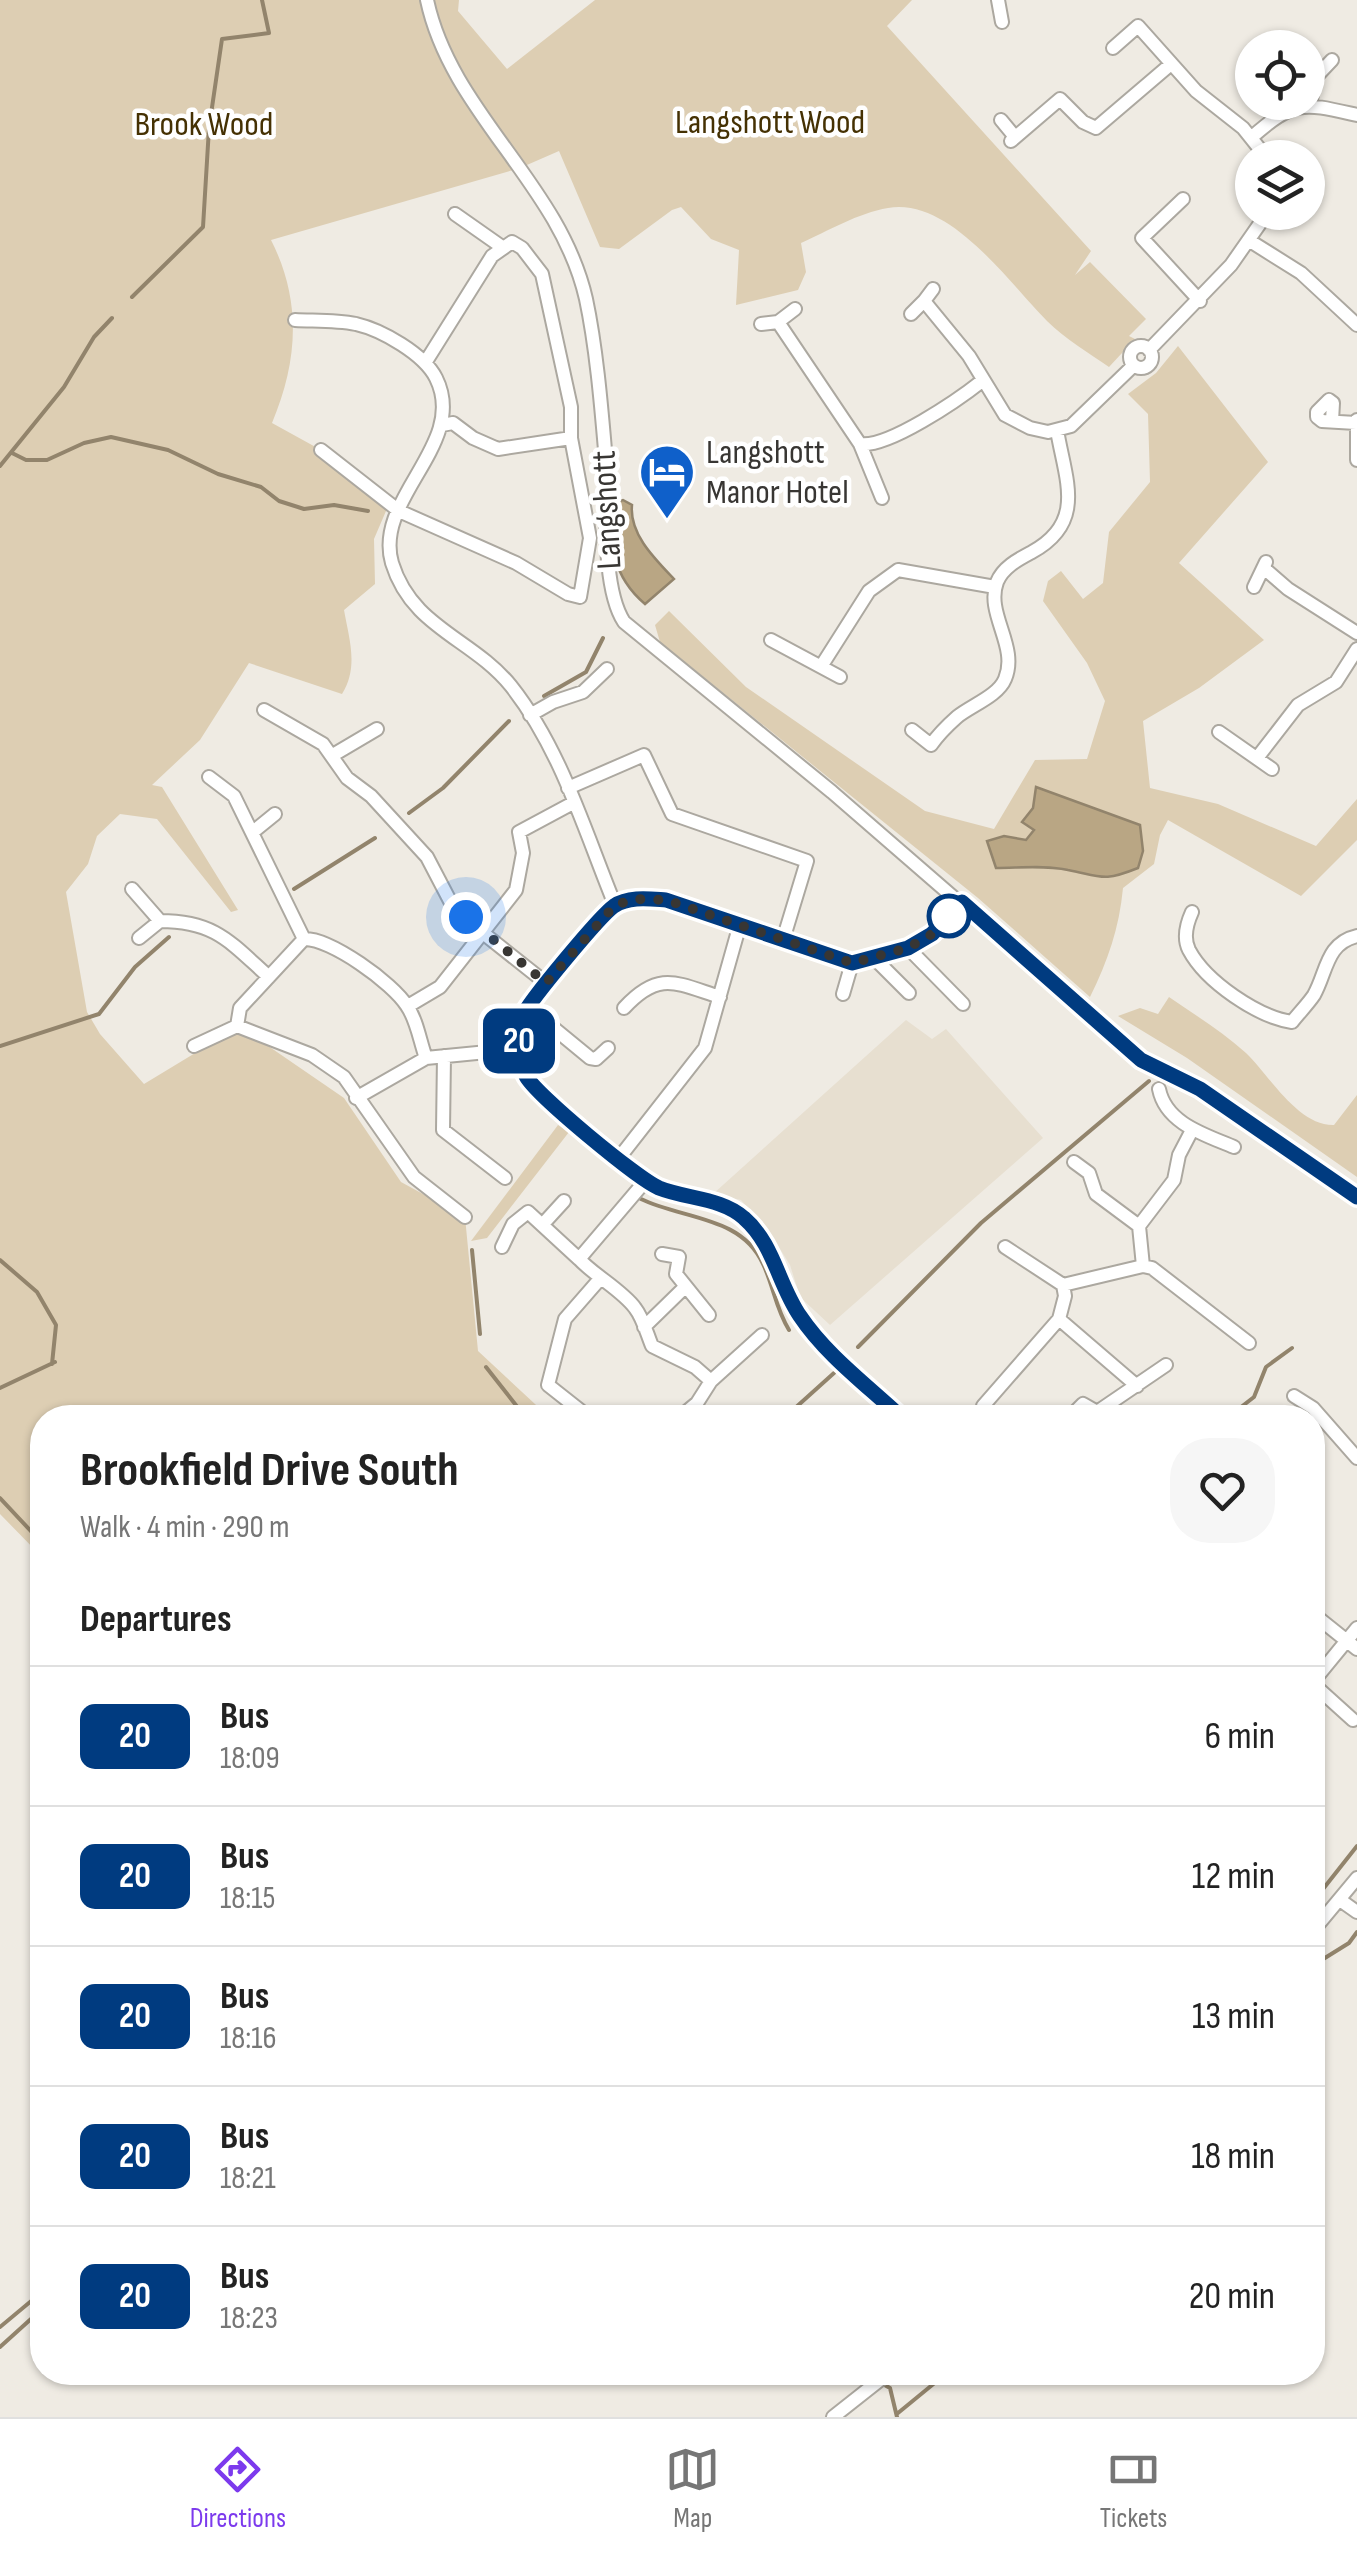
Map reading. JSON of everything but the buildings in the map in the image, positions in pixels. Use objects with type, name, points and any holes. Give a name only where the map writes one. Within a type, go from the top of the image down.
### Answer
[{"type":"street","name":"Langshott","points":[[427,0],[434,32],[461,80],[560,227],[576,267],[586,300],[604,449],[611,592],[618,613],[635,633],[832,792],[1141,1060],[1200,1089],[1357,1196]]},
{"type":"street","points":[[998,0],[1002,22]]},
{"type":"street","points":[[1113,48],[1138,26],[1196,90],[1254,140]]},
{"type":"street","points":[[1325,67],[1332,60]]},
{"type":"street","points":[[1001,120],[1013,139],[1056,94],[1083,122],[1096,128],[1171,64]]},
{"type":"street","points":[[1325,108],[1357,115]]},
{"type":"street","points":[[1252,137],[1274,120]]},
{"type":"street","points":[[1183,200],[1142,238],[1200,301]]},
{"type":"street","points":[[455,214],[502,247]]},
{"type":"street","points":[[924,302],[969,356],[1005,415],[1016,423],[1048,432],[1071,426],[1084,416],[1133,366],[1148,366],[1152,361],[1150,350],[1200,301],[1257,230]]},
{"type":"street","points":[[1250,241],[1302,272],[1357,325]]},
{"type":"street","points":[[321,450],[398,511],[516,563],[580,597],[590,538],[572,438],[571,407],[542,274],[522,248],[512,242],[492,256],[425,363]]},
{"type":"street","points":[[911,314],[933,289]]},
{"type":"street","points":[[762,324],[778,322],[795,309]]},
{"type":"street","points":[[295,320],[357,324],[395,342],[425,363],[439,387],[442,425],[398,511],[390,541],[391,560],[404,595],[428,622],[480,656],[510,685],[530,715],[568,788],[615,905]]},
{"type":"street","points":[[778,322],[865,445],[882,498]]},
{"type":"street","points":[[865,445],[927,420],[982,381]]},
{"type":"street","points":[[1332,421],[1356,422],[1357,460]]},
{"type":"street","points":[[442,425],[453,423],[498,449],[572,438]]},
{"type":"street","points":[[912,730],[931,745],[957,717],[1004,683],[1010,661],[998,618],[996,587],[1008,567],[1060,530],[1070,502],[1056,430]]},
{"type":"street","points":[[1254,587],[1266,565],[1288,590],[1357,633]]},
{"type":"street","points":[[822,665],[869,591],[898,570],[996,587]]},
{"type":"street","points":[[771,640],[840,677]]},
{"type":"street","points":[[1258,758],[1298,705],[1336,682],[1357,648]]},
{"type":"street","points":[[530,715],[583,692],[608,669]]},
{"type":"street","points":[[264,710],[322,744],[347,778],[371,796],[427,857],[442,890],[483,934],[546,983]]},
{"type":"street","points":[[332,756],[376,729]]},
{"type":"street","points":[[1219,732],[1272,769]]},
{"type":"street","points":[[568,788],[644,755],[672,814],[807,861],[783,940]]},
{"type":"street","points":[[208,777],[234,796],[304,940]]},
{"type":"street","points":[[408,1006],[440,987],[516,890],[523,853],[519,832],[574,803]]},
{"type":"street","points":[[254,831],[275,814]]},
{"type":"street","points":[[132,889],[160,921]]},
{"type":"street","points":[[888,1405],[826,1348],[801,1319],[762,1235],[741,1214],[655,1186],[541,1097],[524,1074],[518,1049],[520,1020],[546,983],[615,905],[636,899],[666,900],[852,963],[908,948],[932,934]]},
{"type":"street","points":[[1192,912],[1186,934],[1189,949],[1217,982],[1273,1019],[1292,1022],[1314,994],[1328,956],[1345,939],[1357,936]]},
{"type":"street","points":[[139,938],[160,921],[180,921],[219,932],[269,977]]},
{"type":"street","points":[[619,1158],[705,1048],[740,924]]},
{"type":"street","points":[[238,1026],[240,1008],[304,940],[313,939],[341,952],[383,981],[408,1006],[426,1058]]},
{"type":"street","points":[[908,948],[963,1004]]},
{"type":"street","points":[[871,960],[878,962],[909,993]]},
{"type":"street","points":[[844,994],[852,963]]},
{"type":"street","points":[[624,1008],[641,989],[662,982],[720,997]]},
{"type":"street","points":[[528,1007],[590,1058],[596,1059],[608,1048]]},
{"type":"street","points":[[194,1046],[238,1026],[312,1056],[344,1077],[414,1178],[464,1217]]},
{"type":"street","points":[[356,1098],[426,1058],[518,1049]]},
{"type":"street","points":[[444,1056],[443,1130],[506,1178]]},
{"type":"street","points":[[1159,1089],[1160,1097],[1191,1132],[1234,1147]]},
{"type":"street","points":[[1144,1266],[1139,1226],[1174,1180],[1178,1154],[1191,1132]]},
{"type":"street","points":[[1074,1162],[1089,1174],[1096,1194],[1139,1226]]},
{"type":"street","points":[[579,1259],[646,1180]]},
{"type":"street","points":[[543,1224],[564,1201]]},
{"type":"street","points":[[502,1247],[521,1216],[528,1212],[599,1280],[636,1309],[652,1346],[695,1367],[711,1381]]},
{"type":"street","points":[[1005,1247],[1063,1285],[1144,1266],[1152,1268],[1205,1303],[1249,1343]]},
{"type":"street","points":[[662,1254],[680,1257],[676,1274],[709,1315]]},
{"type":"street","points":[[575,1405],[548,1385],[565,1320],[599,1280]]},
{"type":"street","points":[[984,1405],[1058,1319],[1063,1285]]},
{"type":"street","points":[[644,1327],[685,1287]]},
{"type":"street","points":[[549,1314],[565,1320]]},
{"type":"street","points":[[1058,1319],[1137,1386]]},
{"type":"street","points":[[693,1405],[706,1393],[711,1381],[762,1335]]},
{"type":"street","points":[[1108,1405],[1166,1365]]},
{"type":"street","points":[[1294,1396],[1302,1405]]},
{"type":"street","points":[[1325,1428],[1357,1458]]},
{"type":"street","points":[[1325,1623],[1352,1645]]},
{"type":"street","points":[[1325,1671],[1352,1645],[1357,1628]]},
{"type":"street","points":[[1325,1694],[1354,1720]]},
{"type":"street","points":[[1325,1923],[1350,1907],[1357,1878]]},
{"type":"street","points":[[832,2417],[872,2385]]},
{"type":"shaded area","points":[[623,500],[632,505],[635,526],[645,545],[674,579],[645,604],[625,582],[615,558],[612,503]]},
{"type":"shaded area","points":[[1036,787],[1140,825],[1143,851],[1138,868],[1103,877],[1051,868],[996,868],[987,841],[1004,836],[1026,840],[1034,830],[1022,822],[1033,808]]},
{"type":"shaded area","points":[[906,1020],[932,1039],[946,1029],[1043,1138],[830,1325],[800,1297],[790,1265],[770,1233],[741,1200],[713,1194]]},
{"type":"green space","points":[[0,0],[459,0],[458,11],[507,69],[595,0],[912,0],[887,26],[1091,251],[1075,275],[1090,262],[1146,319],[1129,336],[1135,339],[1109,367],[1054,328],[956,229],[911,208],[888,208],[866,214],[801,243],[806,272],[798,290],[736,305],[739,250],[711,239],[681,207],[619,249],[600,247],[559,151],[520,168],[271,240],[288,286],[293,331],[287,377],[272,423],[321,450],[389,504],[374,539],[375,584],[344,610],[351,663],[342,694],[249,663],[200,740],[152,785],[162,787],[238,910],[231,912],[157,819],[120,814],[97,836],[88,864],[66,892],[87,1012],[100,1034],[144,1084],[239,1031],[252,1035],[344,1098],[401,1182],[465,1217],[478,1351],[536,1405],[30,1405],[30,1545],[0,1514]]},
{"type":"green space","points":[[1178,346],[1268,462],[1179,563],[1264,640],[1199,688],[1143,721],[1150,788],[1218,804],[1316,846],[1357,799],[1357,840],[1301,896],[1168,820],[1160,835],[1154,864],[1123,888],[1112,944],[1090,997],[978,898],[660,642],[655,625],[669,611],[746,687],[925,811],[994,829],[1035,760],[1087,759],[1105,701],[1087,663],[1043,601],[1048,581],[1061,571],[1083,599],[1103,583],[1109,532],[1150,482],[1148,414],[1128,394],[1156,373]]},
{"type":"green space","points":[[1169,997],[1237,1045],[1285,1098],[1308,1117],[1334,1125],[1357,1095],[1357,1177],[1187,1058],[1118,1016],[1140,1008],[1158,1014]]},
{"type":"green space","points":[[558,1125],[569,1132],[487,1238],[471,1241]]},
{"type":"waterway","points":[[132,297],[203,227],[209,128],[222,39],[269,33],[262,0]]},
{"type":"waterway","points":[[0,466],[64,387],[94,337],[112,318]]},
{"type":"waterway","points":[[12,453],[26,460],[47,460],[84,443],[111,437],[168,450],[218,474],[261,487],[279,501],[304,509],[334,505],[368,511]]},
{"type":"waterway","points":[[544,696],[586,672],[603,638]]},
{"type":"waterway","points":[[409,813],[443,788],[509,721]]},
{"type":"waterway","points":[[294,889],[375,838]]},
{"type":"waterway","points":[[0,1046],[99,1014],[135,967],[169,937]]},
{"type":"waterway","points":[[858,1347],[981,1223],[1149,1081]]},
{"type":"waterway","points":[[641,1199],[710,1221],[741,1236],[763,1264],[789,1330]]},
{"type":"waterway","points":[[472,1250],[480,1334]]},
{"type":"waterway","points":[[0,1260],[37,1292],[56,1325],[52,1364]]},
{"type":"waterway","points":[[1244,1405],[1254,1397],[1266,1367],[1292,1348]]},
{"type":"waterway","points":[[0,1388],[55,1362]]},
{"type":"waterway","points":[[486,1367],[516,1405]]},
{"type":"waterway","points":[[798,1405],[834,1373]]},
{"type":"waterway","points":[[0,1498],[30,1530]]},
{"type":"waterway","points":[[1325,1887],[1357,1846]]},
{"type":"waterway","points":[[1325,1958],[1349,1943],[1357,1932]]},
{"type":"waterway","points":[[0,2327],[30,2302]]},
{"type":"waterway","points":[[0,2347],[30,2320]]},
{"type":"waterway","points":[[885,2385],[890,2388],[897,2417]]},
{"type":"waterway","points":[[898,2413],[932,2385]]},
{"type":"bus line","name":"20","points":[[889,1405],[826,1348],[801,1319],[762,1235],[741,1214],[655,1186],[541,1097],[524,1074],[518,1049],[520,1020],[546,983],[615,905],[636,899],[666,900],[852,963],[908,948],[932,934],[962,902],[1141,1060],[1200,1089],[1357,1197]]},
{"type":"place","name":"Langshott Manor Hotel","points":[[667,521]]},
{"type":"route","points":[[466,917],[546,983],[615,905],[636,899],[666,900],[852,963],[908,948],[932,934],[949,916]]},
{"type":"park label","name":"Langshott Wood","points":[[770,122]]},
{"type":"park label","name":"Brook Wood","points":[[204,124]]}]
